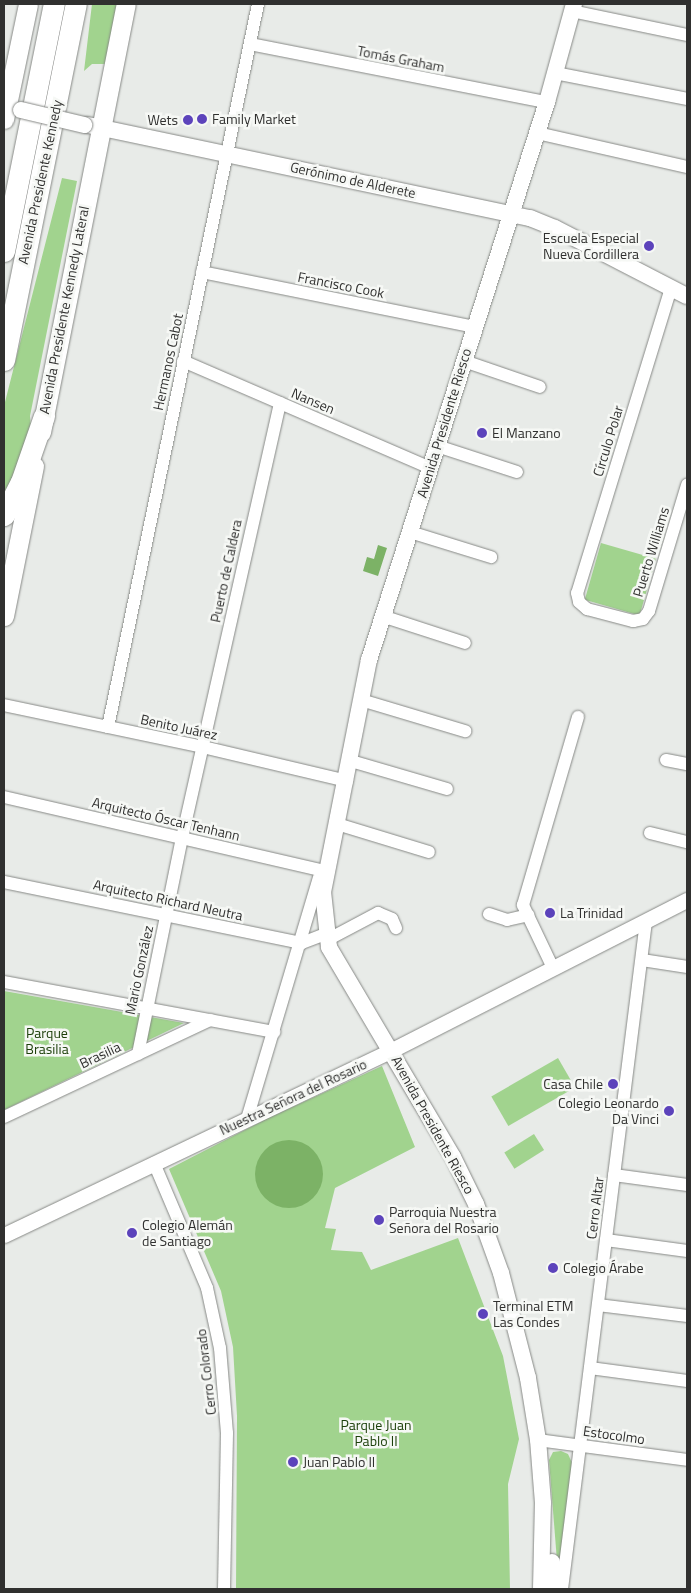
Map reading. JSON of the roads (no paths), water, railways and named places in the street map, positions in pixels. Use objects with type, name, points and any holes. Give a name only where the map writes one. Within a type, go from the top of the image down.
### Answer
[{"type":"highway","name":"Avenida Presidente Kennedy","points":[[4,251],[54,4]]},
{"type":"highway","name":"Avenida Presidente Kennedy","points":[[4,360],[76,4]]},
{"type":"highway","points":[[4,516],[21,482],[44,416]]},
{"type":"main road","points":[[9,110],[28,4]]},
{"type":"main road","name":"Avenida Presidente Kennedy Lateral","points":[[4,616],[44,416],[92,126],[126,4]]},
{"type":"main road","name":"Avenida Presidente Riesco","points":[[541,1589],[542,1503],[538,1440],[518,1333],[487,1231],[453,1157],[392,1050],[334,958],[326,937],[323,892],[331,846],[351,761],[366,671],[547,102],[573,7]]},
{"type":"main road","name":"Gerónimo de Alderete","points":[[9,110],[227,153],[511,214],[555,228],[687,296]]},
{"type":"main road","name":"Avenida Presidente Riesco","points":[[542,1503],[550,1540],[553,1589]]},
{"type":"street","name":"Hermanos Cabot","points":[[108,727],[258,4]]},
{"type":"street","points":[[573,7],[687,35]]},
{"type":"street","name":"Tomás Graham","points":[[250,44],[547,102]]},
{"type":"street","points":[[556,73],[687,99]]},
{"type":"street","points":[[537,133],[687,167]]},
{"type":"street","name":"Francisco Cook","points":[[202,272],[474,327]]},
{"type":"street","name":"Círculo Polar","points":[[579,602],[577,593],[671,288]]},
{"type":"street","name":"Nansen","points":[[184,361],[430,468]]},
{"type":"street","points":[[464,361],[540,387]]},
{"type":"street","name":"Puerto de Caldera","points":[[203,747],[280,403]]},
{"type":"street","points":[[437,446],[517,472]]},
{"type":"street","name":"Puerto Williams","points":[[579,602],[587,609],[633,621],[643,619],[649,611],[687,485]]},
{"type":"street","points":[[410,532],[491,557]]},
{"type":"street","points":[[382,616],[465,643]]},
{"type":"street","points":[[361,700],[465,732]]},
{"type":"street","name":"Benito Juárez","points":[[4,705],[203,747],[347,781]]},
{"type":"street","points":[[553,968],[523,905],[578,717]]},
{"type":"street","name":"Mario González","points":[[138,1054],[182,838],[203,747]]},
{"type":"street","points":[[666,760],[687,764]]},
{"type":"street","points":[[351,761],[447,789]]},
{"type":"street","name":"Arquitecto Óscar Tenhann","points":[[4,797],[321,870]]},
{"type":"street","points":[[337,824],[428,852]]},
{"type":"street","points":[[650,833],[687,842]]},
{"type":"street","name":"Avenida Presidente Riesco","points":[[247,1119],[302,943],[321,870],[331,846]]},
{"type":"street","name":"Arquitecto Richard Neutra","points":[[4,882],[302,943]]},
{"type":"street","name":"Nuestra Señora del Rosario","points":[[4,1234],[392,1050],[687,900]]},
{"type":"street","points":[[302,943],[326,937],[378,913],[392,919],[396,928]]},
{"type":"street","points":[[489,914],[507,920],[528,915]]},
{"type":"street","name":"Cerro Altar","points":[[562,1589],[646,921]]},
{"type":"street","points":[[642,960],[687,967]]},
{"type":"street","points":[[4,982],[274,1032]]},
{"type":"street","name":"Brasilia","points":[[4,1117],[210,1020]]},
{"type":"street","name":"Cerro Colorado","points":[[154,1163],[208,1288],[220,1348],[228,1433],[224,1589]]},
{"type":"street","points":[[614,1175],[687,1185]]},
{"type":"street","points":[[606,1240],[687,1251]]},
{"type":"street","points":[[598,1305],[687,1316]]},
{"type":"street","points":[[590,1368],[687,1380]]},
{"type":"street","name":"Estocolmo","points":[[538,1440],[687,1460]]},
{"type":"place","name":"Family Market","points":[[202,119]]},
{"type":"place","name":"Wets","points":[[188,120]]},
{"type":"place","name":"Escuela Especial Nueva Cordillera","points":[[649,246]]},
{"type":"place","name":"El Manzano","points":[[482,433]]},
{"type":"place","name":"La Trinidad","points":[[550,913]]},
{"type":"place","name":"Casa Chile","points":[[613,1084]]},
{"type":"place","name":"Colegio Leonardo Da Vinci","points":[[669,1111]]},
{"type":"place","name":"Parroquia Nuestra Señora del Rosario","points":[[379,1220]]},
{"type":"place","name":"Colegio Alemán de Santiago","points":[[132,1233]]},
{"type":"place","name":"Colegio Árabe","points":[[553,1268]]},
{"type":"place","name":"Terminal ETM Las Condes","points":[[483,1314]]},
{"type":"place","name":"Juan Pablo II","points":[[293,1462]]},
{"type":"park label","name":"Parque Brasilia","points":[[47,1042]]},
{"type":"park label","name":"Parque Juan Pablo II","points":[[376,1434]]}]
